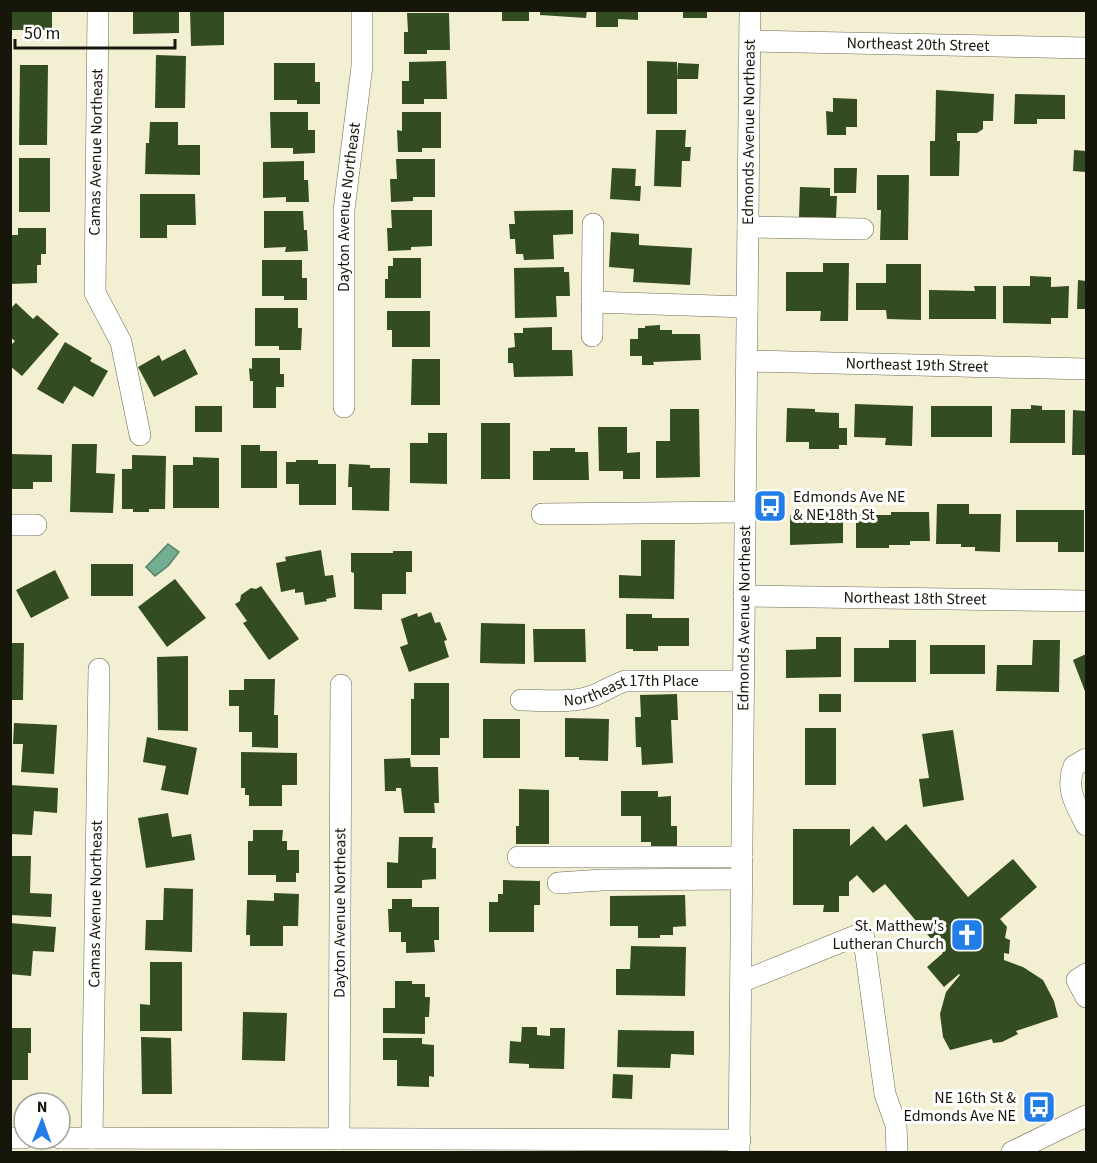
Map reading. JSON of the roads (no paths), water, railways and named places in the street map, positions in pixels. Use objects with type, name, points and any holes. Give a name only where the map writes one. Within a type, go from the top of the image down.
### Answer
[{"type":"street","name":"Camas Avenue Northeast","points":[[98,10],[95,293],[121,342],[140,435]]},
{"type":"street","name":"Dayton Avenue Northeast","points":[[344,407],[344,210],[362,66],[363,10]]},
{"type":"street","name":"Edmonds Avenue Northeast","points":[[739,1146],[750,10]]},
{"type":"street","name":"Northeast 20th Street","points":[[750,41],[1086,48]]},
{"type":"street","points":[[592,336],[593,224]]},
{"type":"street","points":[[748,227],[863,229]]},
{"type":"street","points":[[592,302],[747,307]]},
{"type":"street","name":"Northeast 19th Street","points":[[747,361],[1086,369]]},
{"type":"street","points":[[542,514],[744,512]]},
{"type":"street","points":[[10,525],[36,525]]},
{"type":"street","name":"Northeast 18th Street","points":[[744,596],[1086,601]]},
{"type":"street","name":"Camas Avenue Northeast","points":[[92,1138],[99,669]]},
{"type":"street","name":"Northeast 17th Place","points":[[520,700],[573,700],[594,695],[625,681],[743,681]]},
{"type":"street","name":"Dayton Avenue Northeast","points":[[339,1139],[341,684]]},
{"type":"street","points":[[1086,759],[1074,766],[1070,777],[1071,794],[1086,825]]},
{"type":"street","points":[[518,857],[741,858]]},
{"type":"street","points":[[558,883],[602,880],[741,879]]},
{"type":"street","points":[[741,981],[863,933],[885,1094],[896,1125],[897,1152]]},
{"type":"street","points":[[1086,974],[1077,980],[1086,997]]},
{"type":"street","points":[[1012,1152],[1086,1116]]},
{"type":"street","points":[[72,1138],[224,1146],[339,1139],[471,1146],[739,1146]]},
{"type":"place","name":"Edmonds Ave NE & NE 18th St","points":[[770,506]]},
{"type":"place","name":"St. Matthew's Lutheran Church","points":[[967,935]]},
{"type":"place","name":"NE 16th St & Edmonds Ave NE","points":[[1039,1107]]}]
